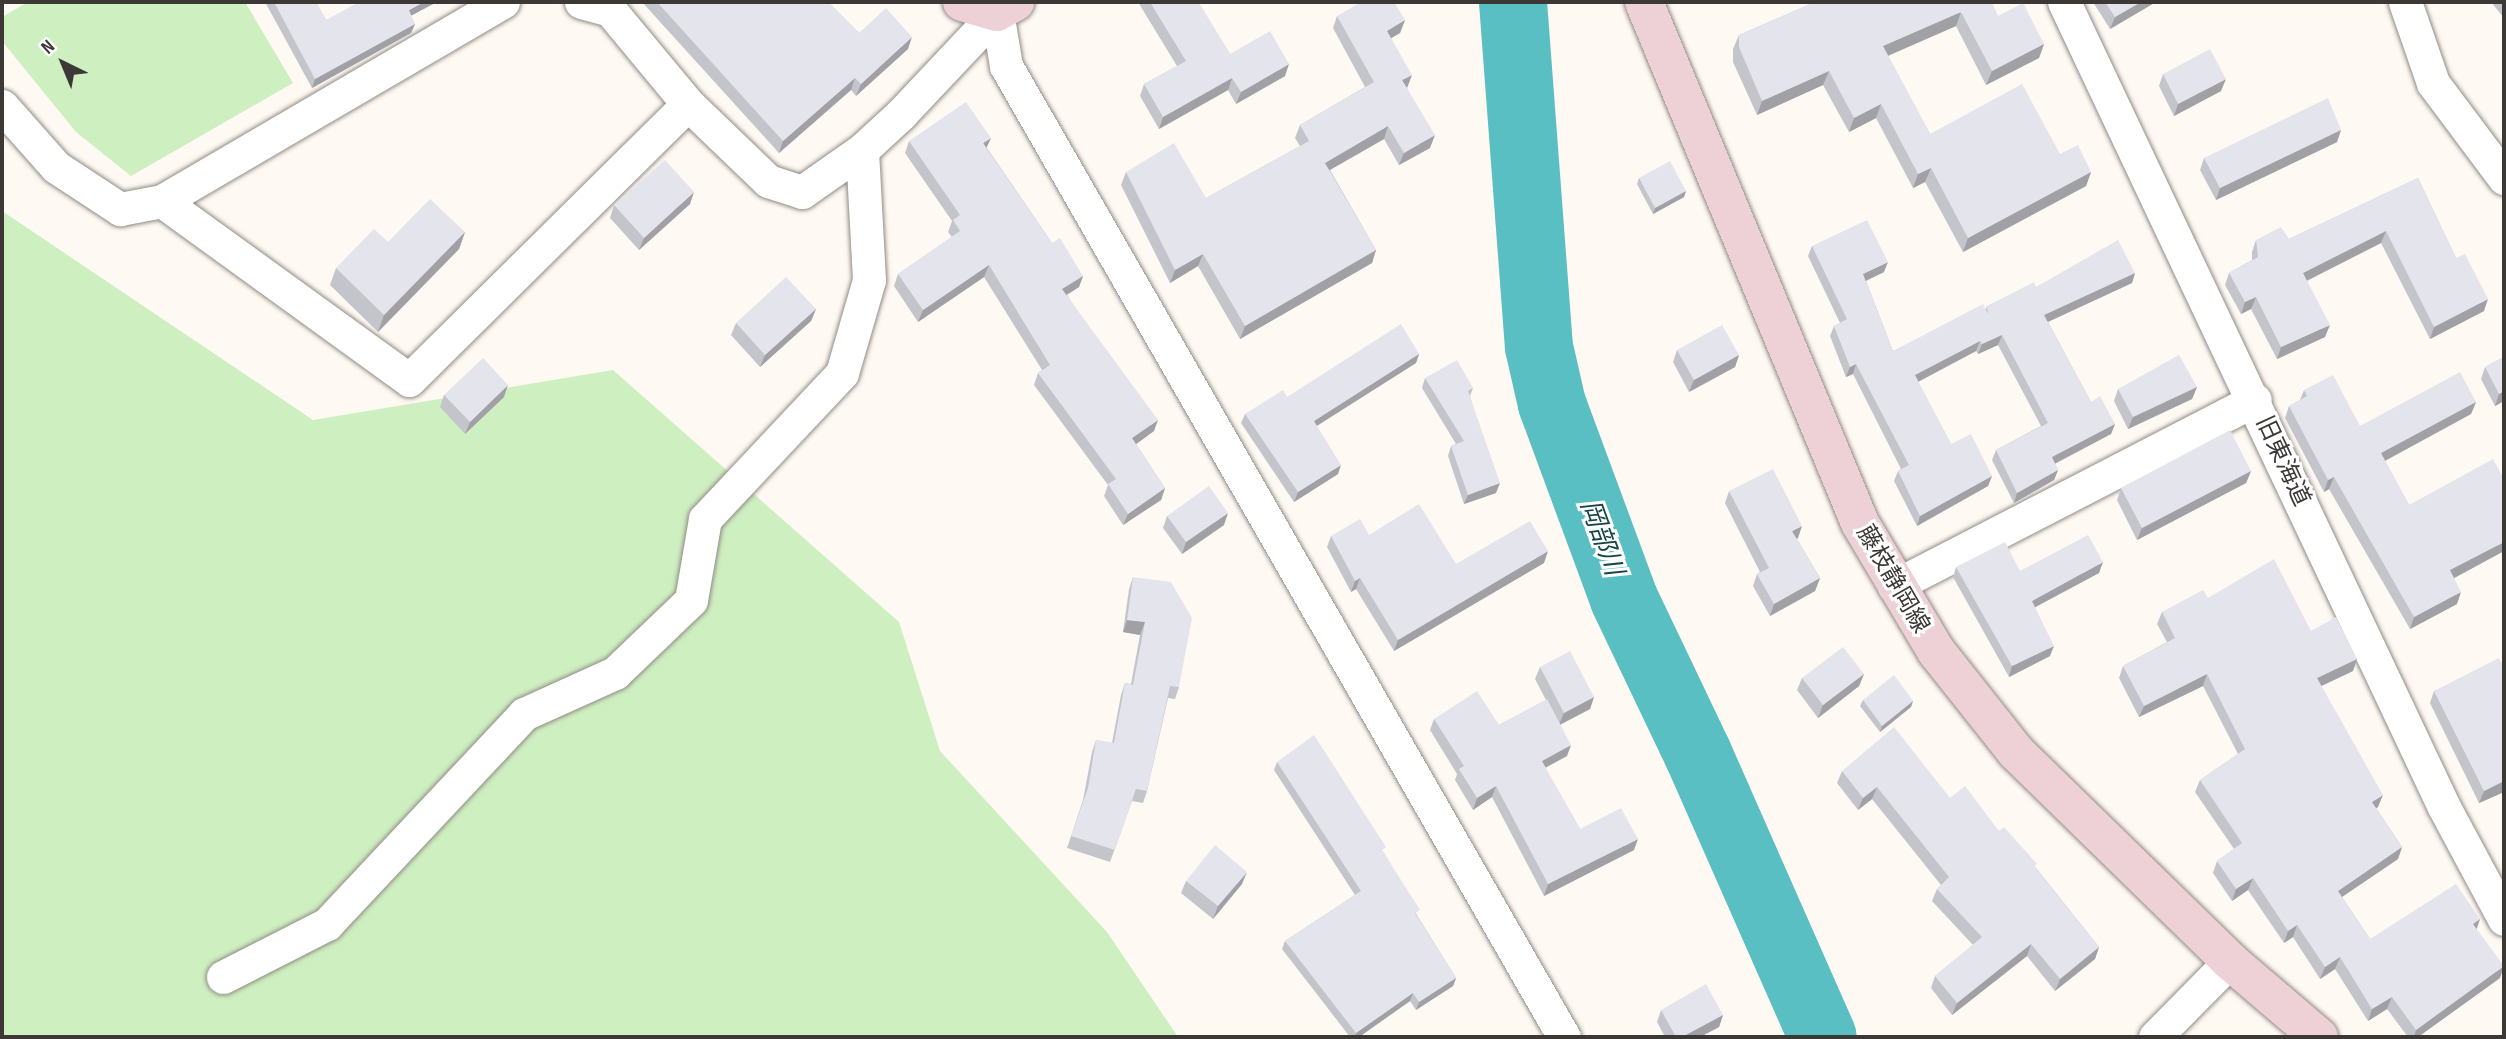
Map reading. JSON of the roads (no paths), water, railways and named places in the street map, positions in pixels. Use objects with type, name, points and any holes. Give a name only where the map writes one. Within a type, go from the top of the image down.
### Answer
[{"type":"main road","name":"藤枝静岡線","points":[[1644,2],[1860,523],[1894,586],[1936,651],[2017,752],[2231,961],[2319,1037]]},
{"type":"street","points":[[2,106],[56,167],[120,209],[162,201],[503,2]]},
{"type":"street","points":[[582,2],[610,10],[688,104],[768,181],[802,192],[862,150],[991,5]]},
{"type":"street","name":"旧東海道","points":[[2064,2],[2255,400],[2444,807],[2504,919]]},
{"type":"street","points":[[2405,2],[2433,83],[2504,178]]},
{"type":"street","points":[[991,5],[1006,66],[1564,1037]]},
{"type":"street","points":[[162,201],[409,380],[688,104]]},
{"type":"street","points":[[223,977],[327,924],[524,714],[615,673],[691,600],[705,519],[842,373],[869,280],[862,150]]},
{"type":"street","points":[[1894,586],[2255,400]]},
{"type":"street","points":[[2155,1037],[2231,961]]},
{"type":"waterway","name":"岡部川","points":[[1513,2],[1539,347],[1552,404],[1624,599],[1698,754],[1823,1037]]}]
